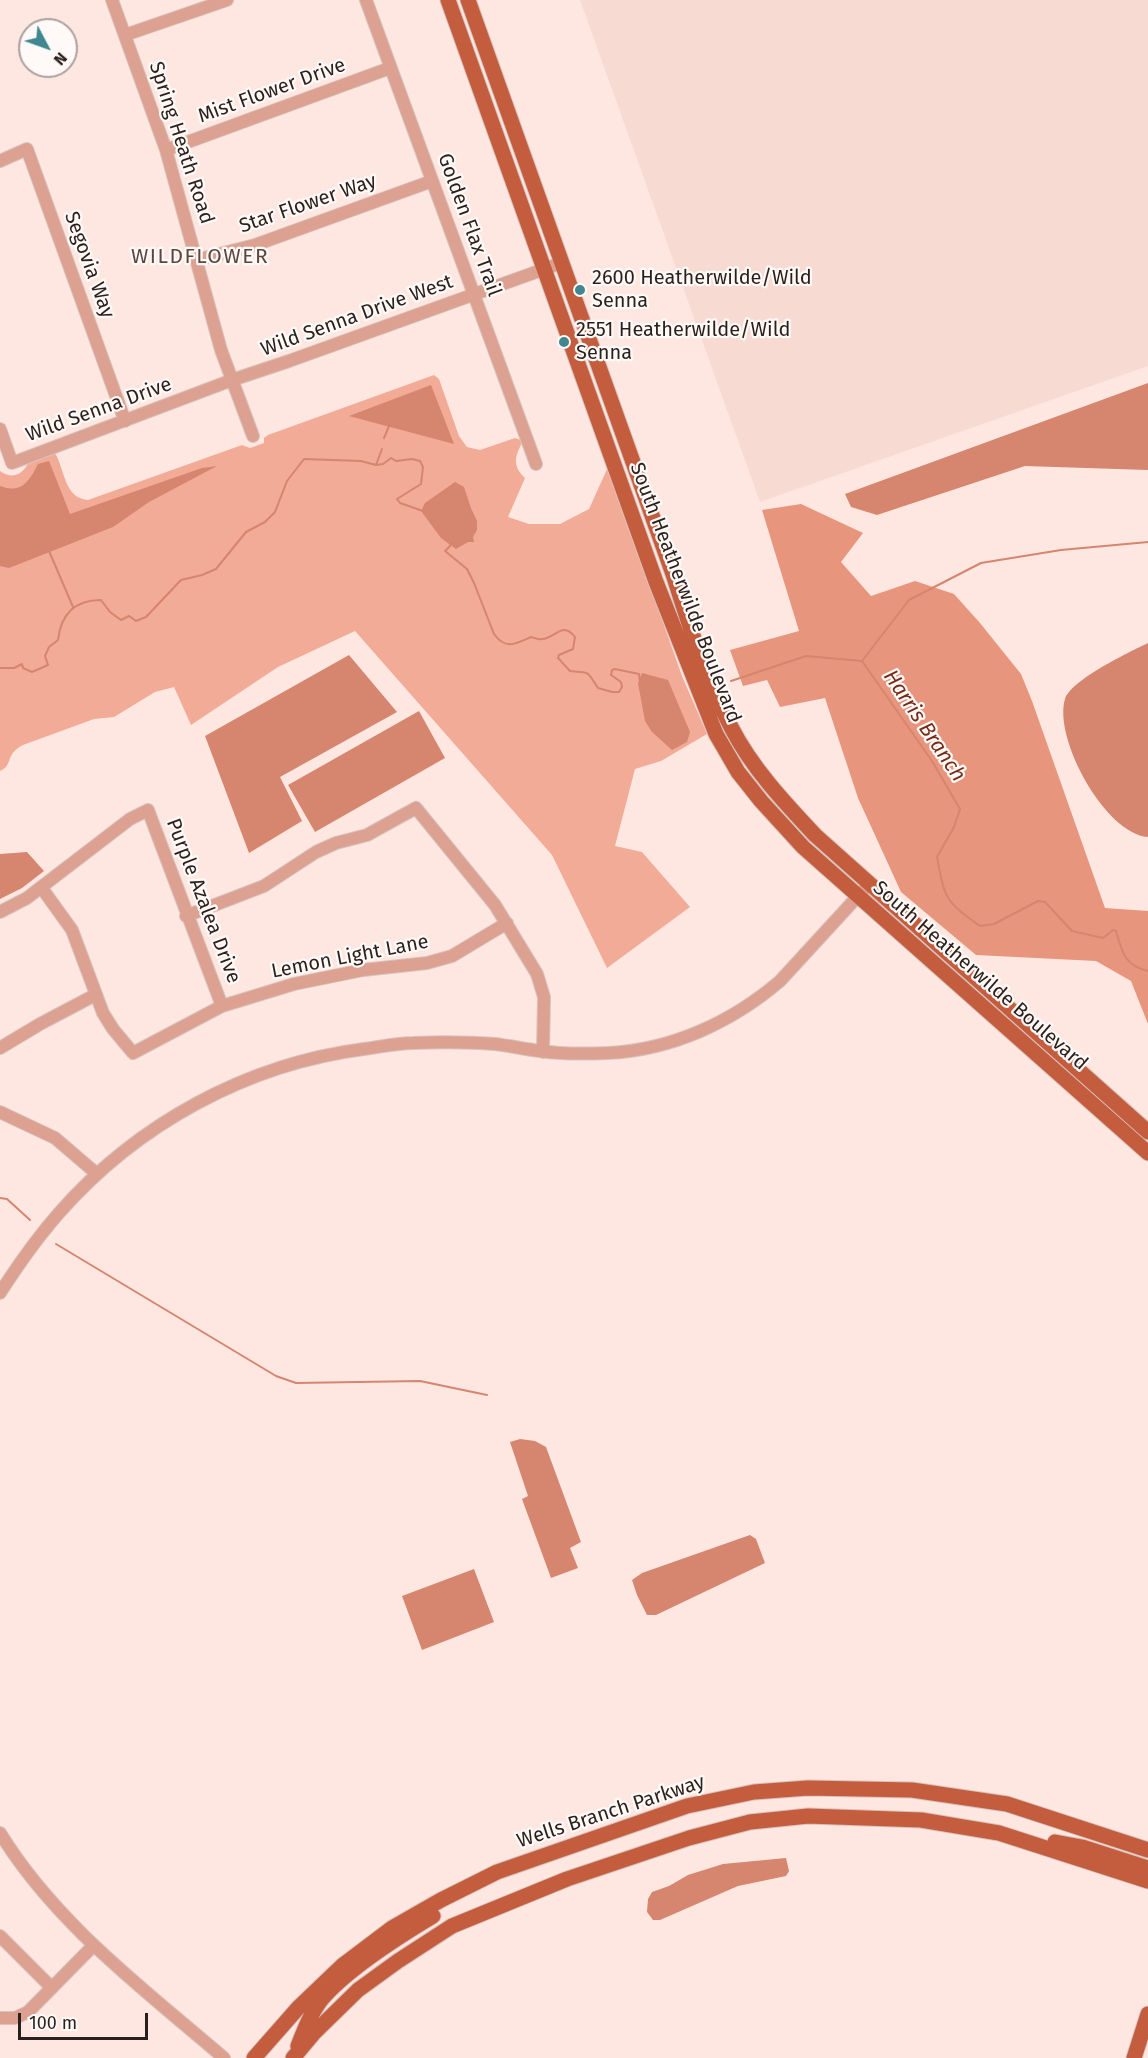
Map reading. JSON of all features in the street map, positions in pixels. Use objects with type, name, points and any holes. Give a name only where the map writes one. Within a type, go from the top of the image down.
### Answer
[{"type":"main road","name":"South Heatherwilde Boulevard","points":[[448,0],[656,582],[716,734],[738,771],[761,801],[803,847],[858,896],[1139,1130]]},
{"type":"main road","name":"South Heatherwilde Boulevard","points":[[468,0],[699,652],[731,727],[753,763],[774,791],[815,835],[1139,1130],[1148,1153]]},
{"type":"main road","points":[[656,582],[674,577]]},
{"type":"main road","points":[[808,1788],[808,1816]]},
{"type":"main road","name":"Wells Branch Parkway","points":[[254,2058],[298,2008],[344,1965],[392,1928],[497,1872],[687,1806],[754,1792],[808,1788],[912,1790],[1007,1804],[1148,1850]]},
{"type":"main road","points":[[293,2058],[314,2033],[358,1990],[398,1960],[452,1926],[567,1879],[688,1838],[750,1822],[808,1816],[921,1820],[1082,1846],[1148,1868]]},
{"type":"main road","points":[[999,1833],[1148,1881]]},
{"type":"main road","points":[[293,2058],[307,2024],[320,2001],[376,1953],[432,1916],[438,1907],[438,1902]]},
{"type":"main road","points":[[1134,2058],[1148,2014]]},
{"type":"street","name":"Spring Heath Road","points":[[112,0],[166,150],[221,350],[253,436]]},
{"type":"street","points":[[125,35],[227,0]]},
{"type":"street","name":"Golden Flax Trail","points":[[366,0],[536,464]]},
{"type":"street","name":"Mist Flower Drive","points":[[166,150],[390,68]]},
{"type":"street","name":"Segovia Way","points":[[0,161],[27,149],[125,421]]},
{"type":"street","name":"Star Flower Way","points":[[196,260],[255,245],[432,181]]},
{"type":"street","name":"Wild Senna Drive West","points":[[232,380],[561,263]]},
{"type":"street","name":"Wild Senna Drive","points":[[0,429],[12,463],[232,380]]},
{"type":"street","points":[[186,916],[264,886],[316,852],[336,843],[367,835],[416,808],[482,887],[507,923],[537,974],[544,997],[543,1052]]},
{"type":"street","name":"Purple Azalea Drive","points":[[41,887],[130,819],[148,810],[186,916],[222,1006]]},
{"type":"street","points":[[0,1293],[23,1257],[59,1212],[97,1174],[137,1141],[185,1109],[273,1069],[330,1053],[411,1042],[494,1044],[543,1052],[608,1053],[652,1047],[687,1037],[730,1017],[780,981],[870,883]]},
{"type":"street","points":[[0,912],[27,898],[41,887],[72,930],[95,995],[40,1023],[0,1048]]},
{"type":"street","name":"Lemon Light Lane","points":[[95,995],[112,1029],[133,1053],[222,1006],[294,984],[363,970],[427,963],[452,956],[507,923]]},
{"type":"street","points":[[0,1112],[55,1138],[97,1174]]},
{"type":"street","points":[[0,1833],[17,1860],[51,1902],[94,1945],[224,2058]]},
{"type":"street","points":[[0,1936],[52,1988]]},
{"type":"street","points":[[0,2018],[22,2016],[34,2007],[94,1945]]},
{"type":"shaded area","points":[[580,0],[1148,0],[1148,366],[760,502]]},
{"type":"shaded area","points":[[434,375],[439,379],[459,436],[467,447],[480,450],[515,438],[521,440],[516,465],[525,478],[508,517],[529,524],[560,524],[589,509],[608,467],[682,676],[707,734],[661,761],[635,769],[615,846],[642,852],[690,907],[607,968],[552,855],[355,631],[278,667],[191,725],[174,687],[155,692],[114,717],[94,719],[23,745],[13,752],[7,766],[0,771],[0,471],[8,475],[16,475],[23,471],[28,463],[55,453],[70,489],[80,498],[88,500],[242,445],[250,448],[264,443],[264,438],[268,435]]},
{"type":"shaded area","points":[[1148,383],[1148,470],[1025,466],[877,515],[851,507],[845,494]]},
{"type":"shaded area","points":[[431,385],[454,444],[349,416]]},
{"type":"shaded area","points":[[49,461],[70,514],[202,468],[217,466],[149,502],[113,527],[9,568],[0,566],[0,486],[14,488],[24,485],[38,464]]},
{"type":"shaded area","points":[[455,482],[464,487],[477,521],[474,542],[468,542],[456,549],[441,538],[421,511],[425,503]]},
{"type":"shaded area","points":[[801,504],[863,533],[841,562],[871,596],[915,581],[954,594],[1021,674],[1105,908],[1148,911],[1148,1024],[1131,981],[1096,961],[976,955],[901,892],[858,798],[825,698],[780,707],[767,680],[743,686],[730,650],[799,631],[762,510]]},
{"type":"shaded area","points":[[1148,643],[1148,837],[1132,832],[1115,820],[1100,802],[1086,782],[1075,759],[1063,716],[1065,699],[1078,684],[1102,667]]},
{"type":"shaded area","points":[[349,655],[397,712],[280,777],[302,821],[249,853],[205,736]]},
{"type":"shaded area","points":[[642,673],[668,680],[690,732],[687,742],[672,750],[652,732],[645,721],[638,683]]},
{"type":"shaded area","points":[[419,711],[445,758],[315,832],[288,785]]},
{"type":"shaded area","points":[[27,852],[44,871],[22,888],[0,899],[0,854]]},
{"type":"shaded area","points":[[520,1439],[535,1441],[546,1447],[581,1542],[570,1548],[578,1568],[551,1578],[522,1499],[528,1496],[510,1442]]},
{"type":"shaded area","points":[[750,1535],[756,1539],[765,1563],[656,1615],[647,1615],[632,1580],[642,1573]]},
{"type":"shaded area","points":[[474,1569],[494,1622],[422,1650],[402,1596]]},
{"type":"shaded area","points":[[786,1858],[789,1871],[786,1876],[738,1886],[660,1920],[653,1920],[647,1912],[648,1899],[652,1892],[669,1886],[688,1875],[723,1864]]},
{"type":"waterway","points":[[384,438],[389,426]]},
{"type":"waterway","points":[[376,465],[382,449]]},
{"type":"waterway","name":"Harris Branch","points":[[0,668],[14,668],[22,664],[23,668],[32,672],[48,665],[45,656],[49,647],[58,640],[62,623],[71,610],[77,606],[101,600],[110,612],[121,620],[129,616],[136,621],[146,617],[181,580],[216,569],[246,532],[265,522],[275,512],[287,481],[304,459],[361,461],[376,465],[383,464],[391,458],[396,461],[412,459],[420,461],[423,467],[421,484],[397,499],[400,503],[423,511]]},
{"type":"waterway","points":[[862,661],[909,600],[981,563],[1061,550],[1148,542]]},
{"type":"waterway","name":"Harris Branch","points":[[451,543],[445,551],[467,569],[498,639],[512,644],[531,637],[547,638],[566,630],[575,637],[573,649],[559,655],[558,658],[570,671],[587,673],[598,688],[612,692],[619,692],[622,687],[621,682],[611,675],[612,670],[639,674],[640,681]]},
{"type":"waterway","points":[[49,551],[73,607]]},
{"type":"waterway","name":"Harris Branch","points":[[731,681],[806,656],[862,661]]},
{"type":"waterway","name":"Harris Branch","points":[[862,661],[932,761],[960,809],[954,827],[937,857],[942,882],[953,904],[980,926],[994,924],[1038,901],[1045,902],[1072,931],[1103,938],[1113,930],[1116,931],[1125,957],[1134,965],[1148,971]]},
{"type":"waterway","points":[[0,1198],[7,1199],[30,1220]]},
{"type":"waterway","points":[[56,1244],[276,1376],[296,1383],[420,1381],[487,1395]]},
{"type":"place","name":"2600 Heatherwilde/Wild Senna","points":[[580,290]]},
{"type":"place","name":"2551 Heatherwilde/Wild Senna","points":[[564,342]]},
{"type":"district","name":"WILDFLOWER","points":[[200,257]]}]
